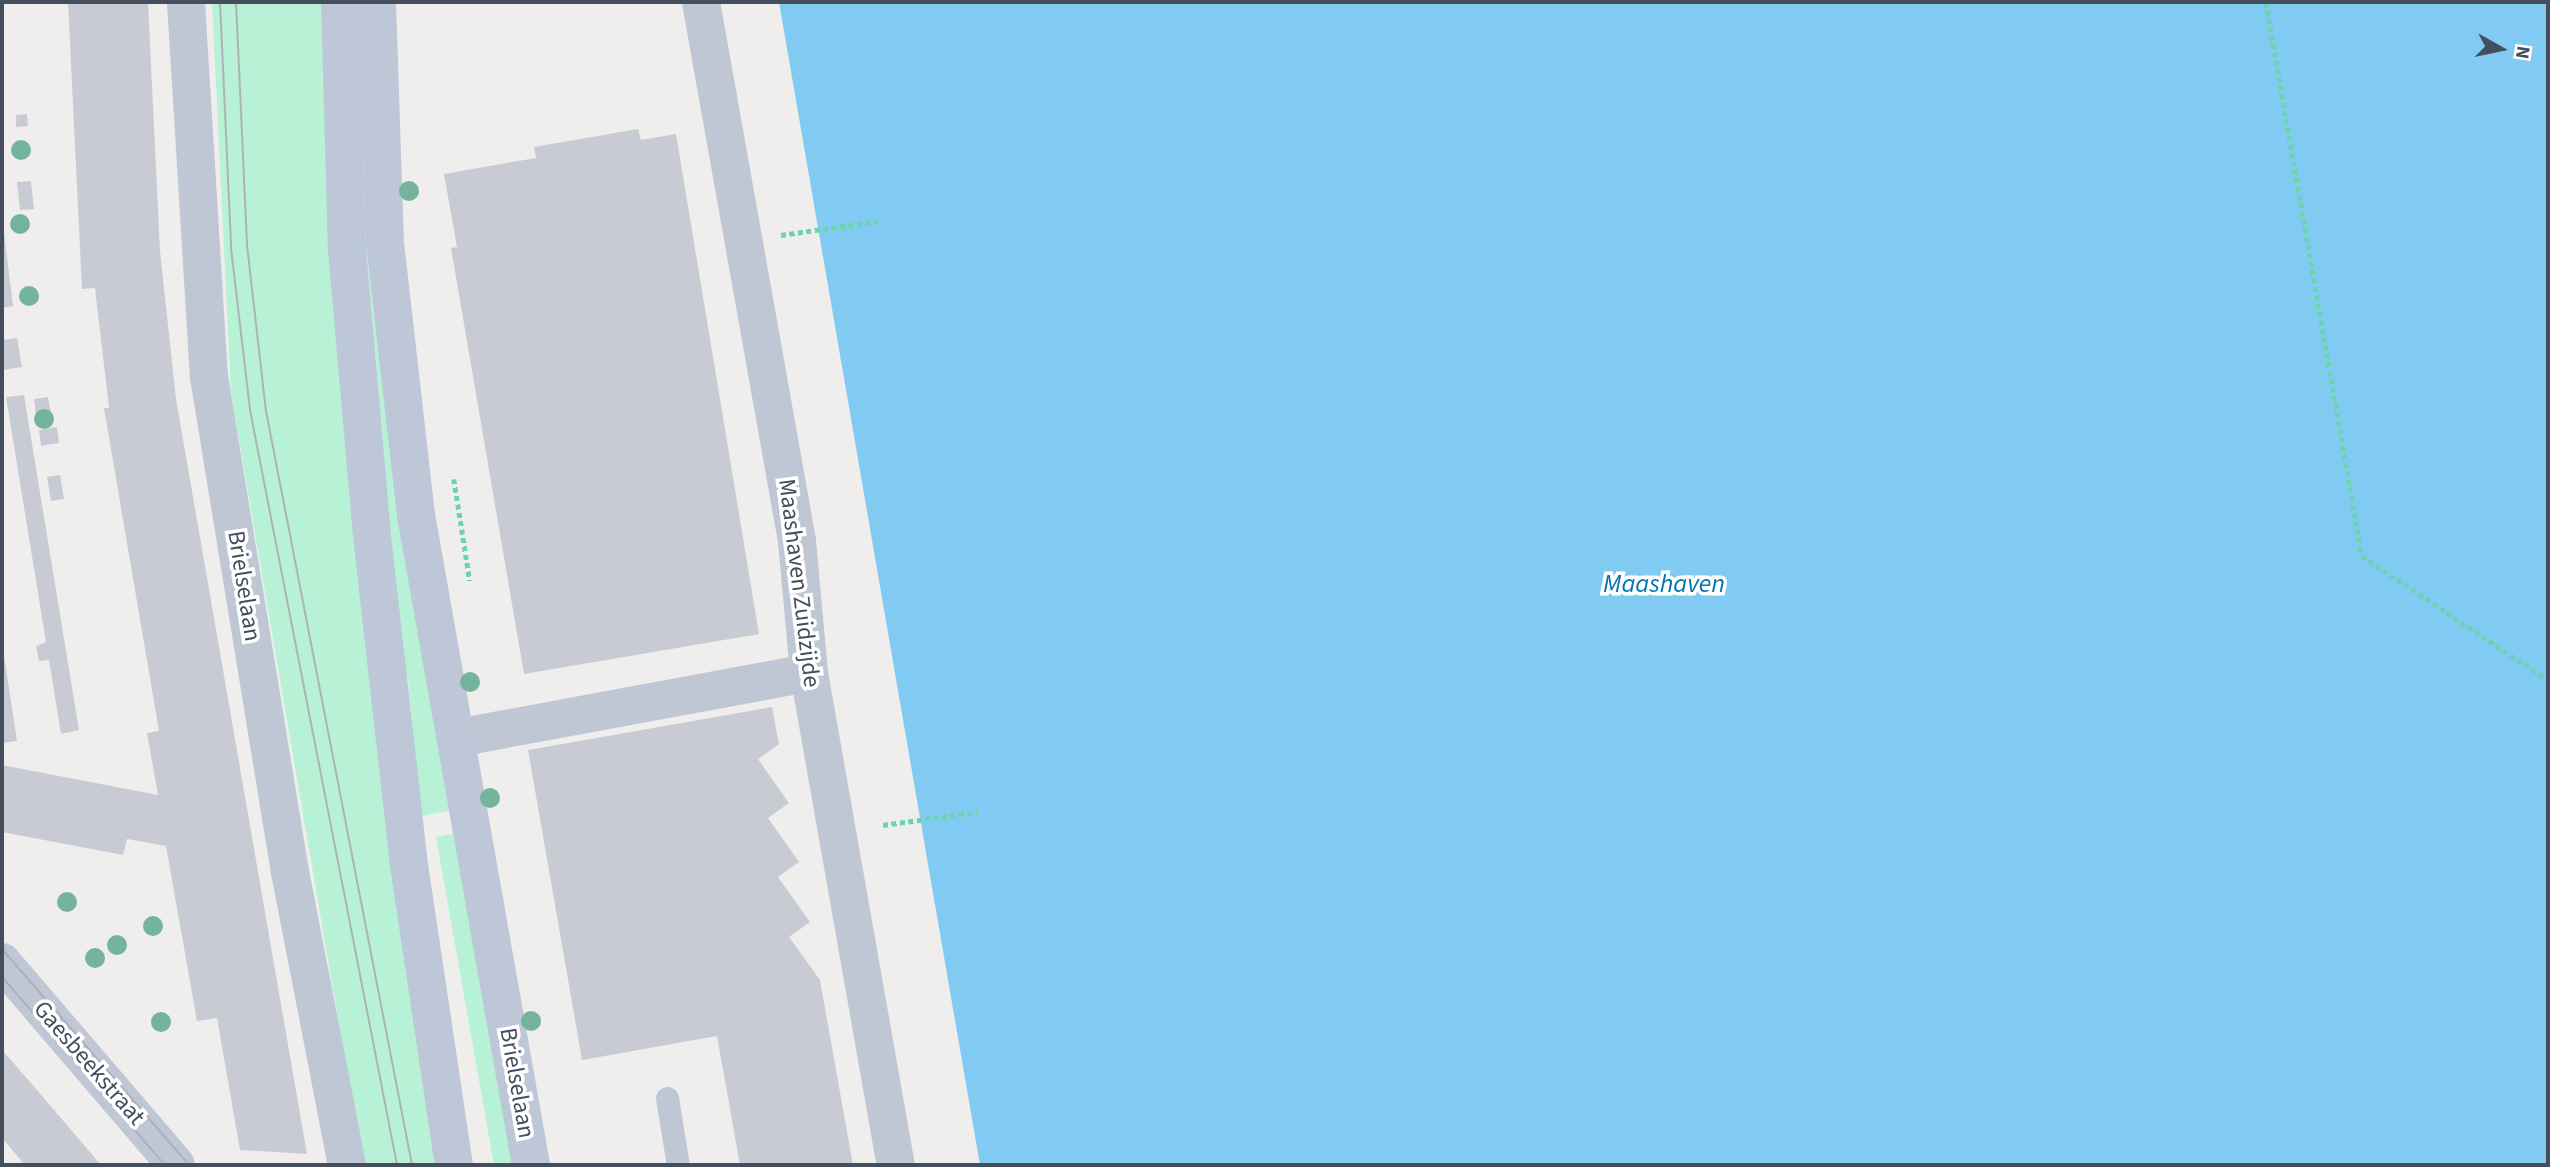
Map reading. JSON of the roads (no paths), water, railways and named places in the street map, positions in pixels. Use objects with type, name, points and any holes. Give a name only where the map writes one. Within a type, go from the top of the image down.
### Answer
[{"type":"main road","points":[[340,2],[347,250],[371,527],[409,865],[454,1165]]},
{"type":"main road","name":"Brielselaan","points":[[377,2],[388,270],[416,515],[531,1165]]},
{"type":"street","name":"Brielselaan","points":[[186,2],[209,377],[290,872],[347,1165]]},
{"type":"street","name":"Maashaven Zuidzijde","points":[[701,2],[797,541],[809,673],[896,1165]]},
{"type":"street","points":[[457,738],[809,673]]},
{"type":"street","name":"Gaesbeekstraat","points":[[2,962],[176,1165]]},
{"type":"lane","points":[[667,1098],[678,1165]]},
{"type":"water","name":"Maashaven","points":[[779,2],[2548,2],[2548,1165],[980,1165]]},
{"type":"tram line","points":[[220,2],[231,248],[250,410],[397,1165]]},
{"type":"tram line","points":[[236,2],[247,245],[266,411],[412,1165]]},
{"type":"tram line","points":[[2,949],[189,1165]]},
{"type":"tram line","points":[[2,977],[165,1165]]}]
